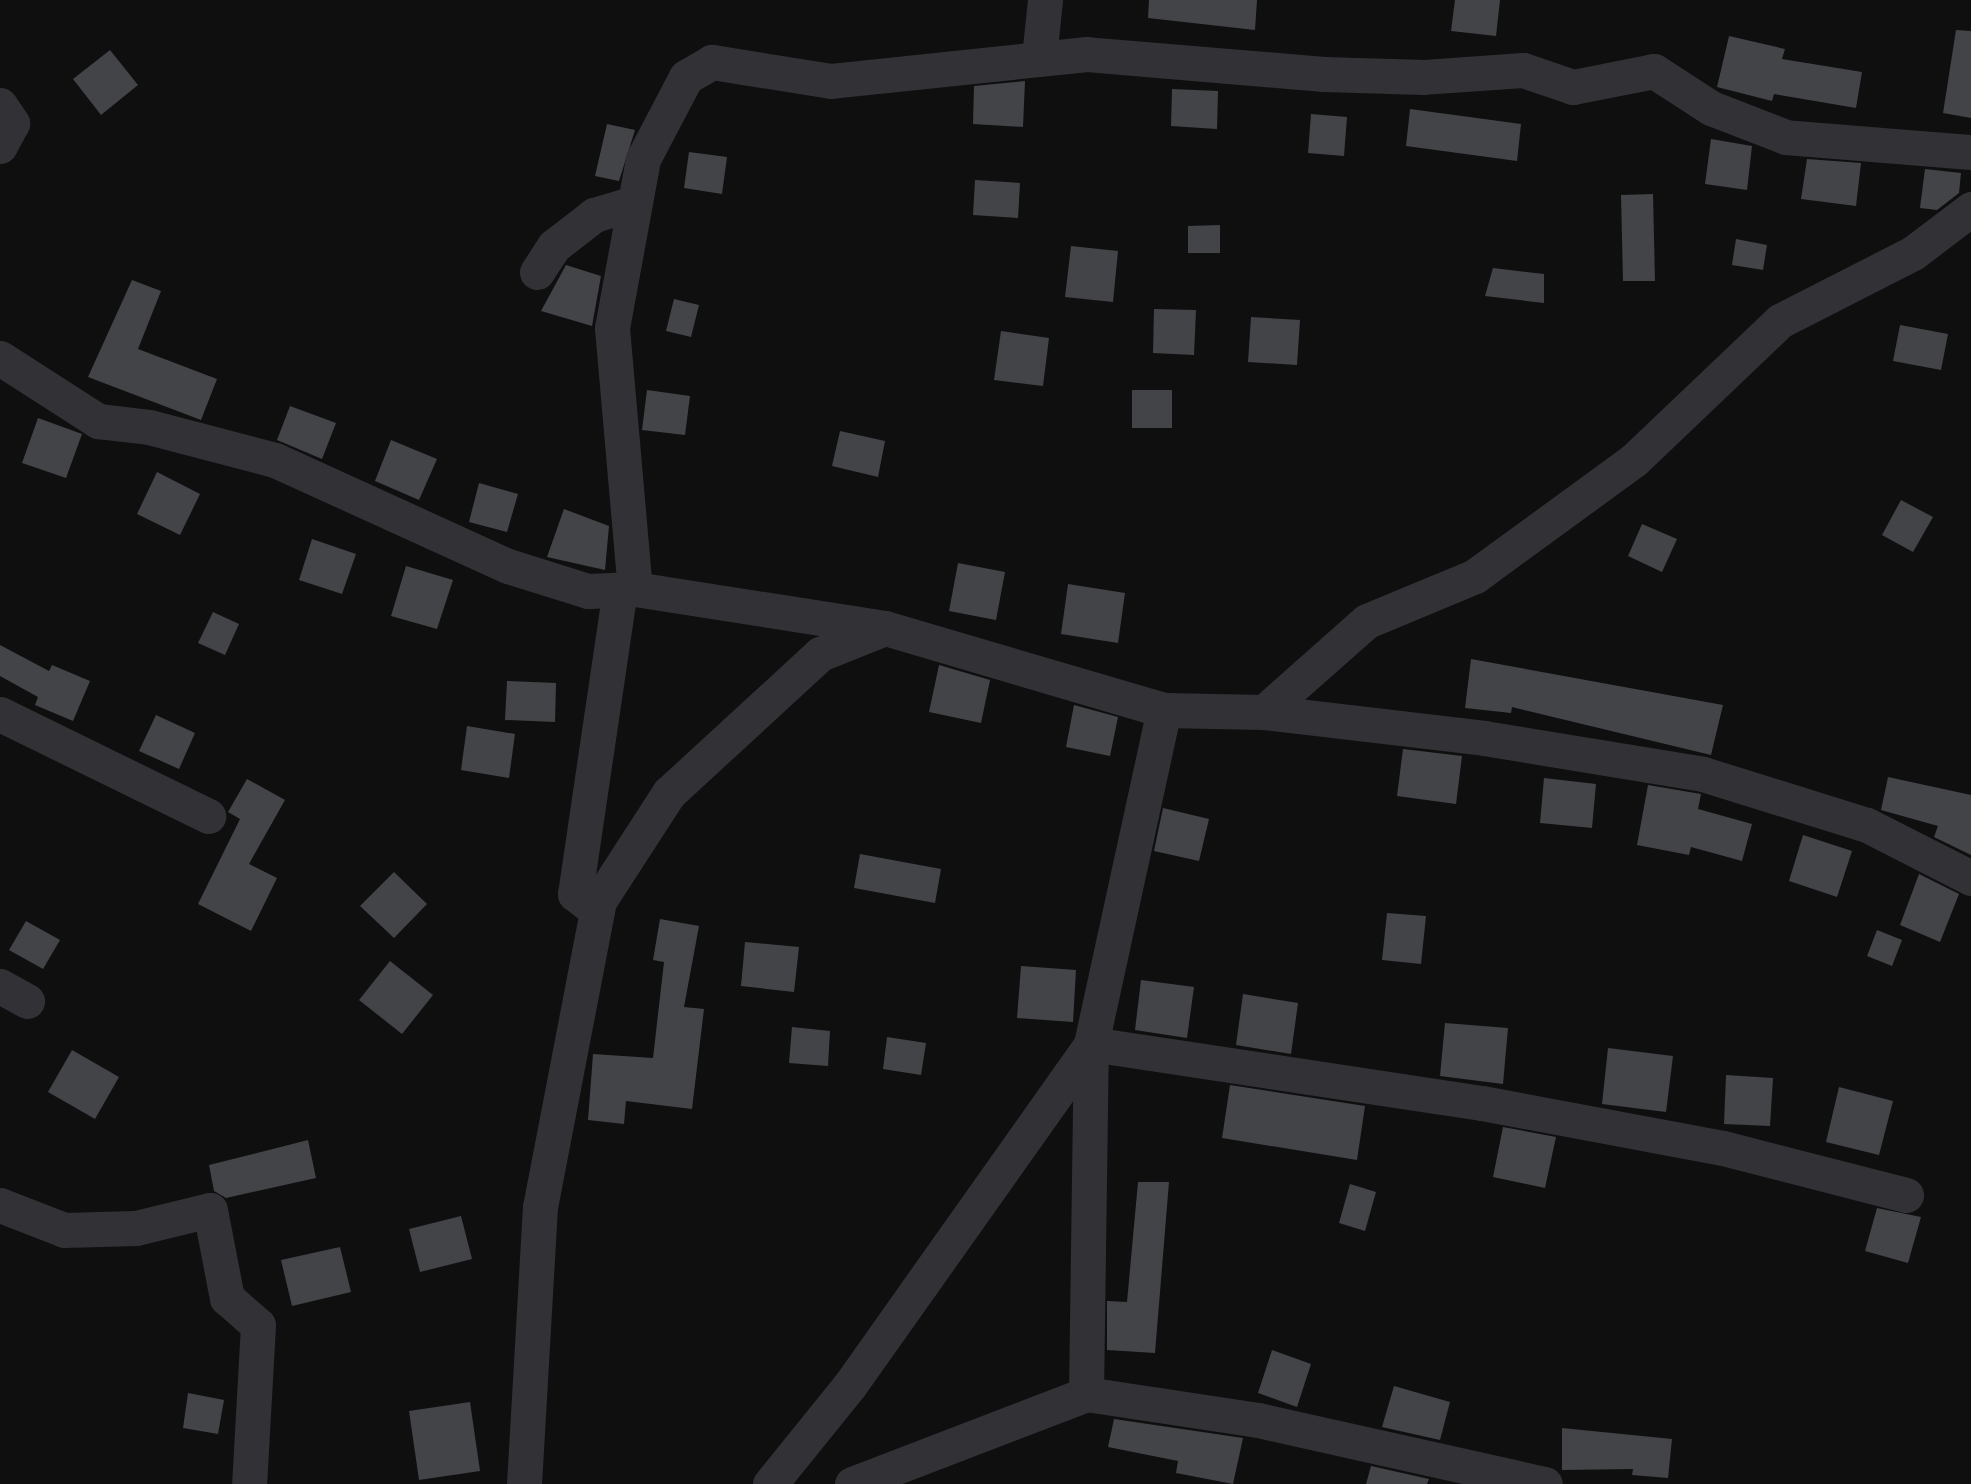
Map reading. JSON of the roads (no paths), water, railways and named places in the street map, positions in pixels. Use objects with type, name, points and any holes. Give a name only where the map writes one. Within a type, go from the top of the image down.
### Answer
[{"type":"street","points":[[1039,57],[1045,0]]},
{"type":"street","points":[[597,911],[575,894],[628,589],[612,328],[643,159],[686,77],[712,62],[831,81],[1087,54],[1212,68],[1424,77],[1523,69],[1573,87],[1654,71],[1712,108],[1786,137],[1971,152]]},
{"type":"street","points":[[0,105],[12,123],[0,146]]},
{"type":"street","points":[[537,272],[554,246],[594,215],[634,203]]},
{"type":"street","points":[[1264,712],[1367,621],[1475,576],[1634,460],[1780,321],[1913,253],[1971,209]]},
{"type":"street","points":[[0,358],[98,421],[275,460],[508,566],[588,591],[628,589],[885,628],[1164,710],[1264,712],[1484,738],[1703,774],[1867,825],[1971,878]]},
{"type":"street","points":[[524,1484],[540,1207],[597,911],[669,793],[820,654],[885,628]]},
{"type":"street","points":[[1086,1394],[1091,1044],[1164,710]]},
{"type":"street","points":[[0,715],[208,816]]},
{"type":"street","points":[[1091,1044],[1495,1105],[1723,1148],[1906,1195]]},
{"type":"street","points":[[770,1484],[850,1385],[1091,1044]]},
{"type":"street","points":[[0,1205],[64,1230],[136,1228],[210,1210],[227,1298],[258,1325],[249,1484]]},
{"type":"street","points":[[852,1484],[1086,1394],[1258,1420],[1545,1484]]}]
